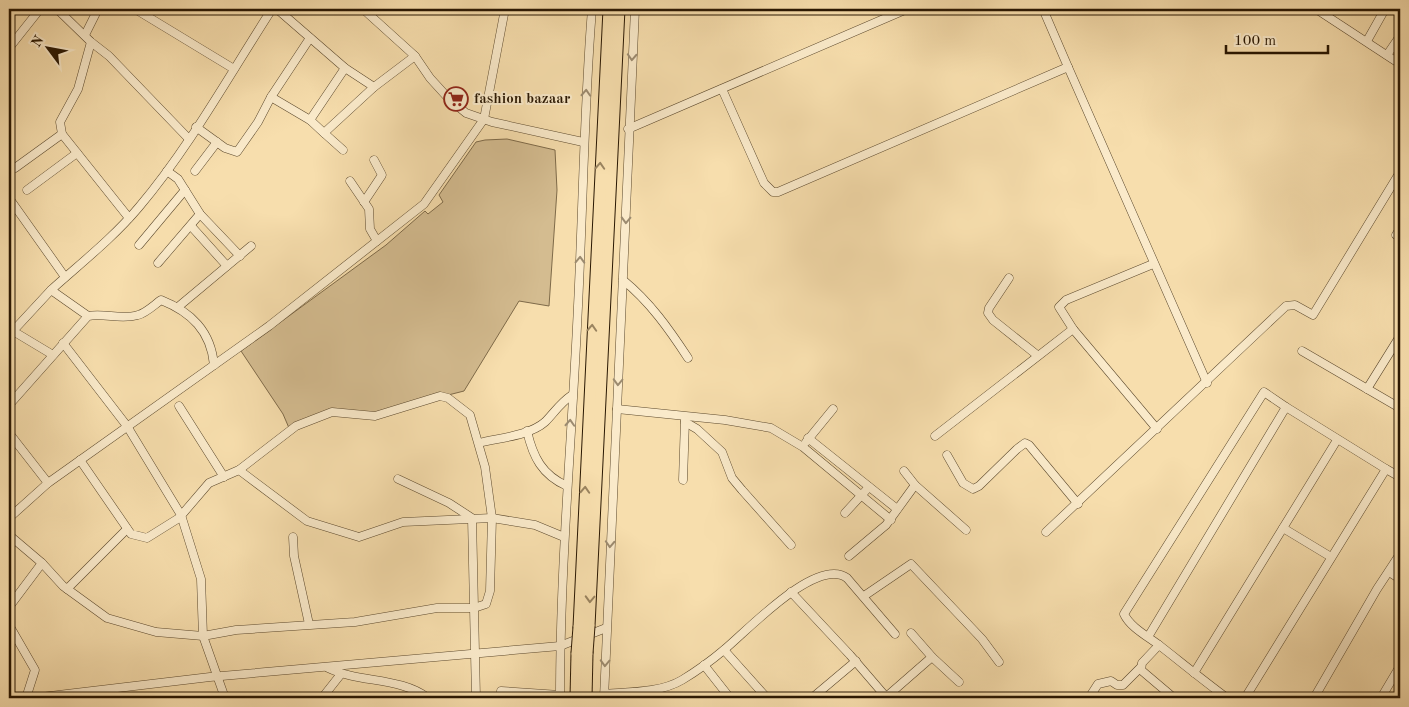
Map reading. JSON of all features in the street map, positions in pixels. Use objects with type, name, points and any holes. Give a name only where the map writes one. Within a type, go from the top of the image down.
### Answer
[{"type":"highway","points":[[584,626],[609,9]]},
{"type":"highway","points":[[576,698],[584,626],[619,9]]},
{"type":"highway","points":[[582,653],[586,698]]},
{"type":"street","points":[[9,48],[40,9]]},
{"type":"street","points":[[58,9],[91,42],[109,56],[188,138]]},
{"type":"street","points":[[86,35],[98,9]]},
{"type":"street","points":[[135,9],[234,69]]},
{"type":"street","points":[[147,16],[152,9]]},
{"type":"street","points":[[52,355],[11,333],[50,290],[104,245],[130,218],[167,171],[272,9]]},
{"type":"street","points":[[277,9],[345,68],[374,87]]},
{"type":"street","points":[[363,9],[415,56],[450,100],[466,113],[484,119],[584,142]]},
{"type":"street","points":[[9,518],[48,483],[269,326],[424,204],[484,119],[505,9]]},
{"type":"street","points":[[501,691],[560,696],[564,537],[578,308],[584,142],[592,9]]},
{"type":"street","points":[[635,9],[628,129],[604,696],[668,686],[681,680],[724,650],[791,592],[818,577],[833,573],[841,573],[847,578],[895,634]]},
{"type":"street","points":[[628,129],[907,9]]},
{"type":"street","points":[[1043,9],[1153,264],[1207,383]]},
{"type":"street","points":[[1316,9],[1327,12],[1400,64]]},
{"type":"street","points":[[1367,41],[1385,9]]},
{"type":"street","points":[[1387,55],[1400,36]]},
{"type":"street","points":[[196,127],[234,152],[240,150],[271,97],[310,38]]},
{"type":"street","points":[[91,42],[78,90],[60,122],[62,134],[130,218]]},
{"type":"street","points":[[324,133],[374,87],[415,56]]},
{"type":"street","points":[[722,89],[764,183],[772,192],[806,181],[1068,66]]},
{"type":"street","points":[[310,120],[345,68]]},
{"type":"street","points":[[271,97],[310,120],[343,150]]},
{"type":"street","points":[[15,168],[62,134]]},
{"type":"street","points":[[195,172],[217,142]]},
{"type":"street","points":[[27,190],[77,153]]},
{"type":"street","points":[[364,202],[382,175],[374,160]]},
{"type":"street","points":[[167,171],[178,179],[200,214],[240,256]]},
{"type":"street","points":[[1046,532],[1207,383],[1286,306],[1295,305],[1313,315],[1400,172]]},
{"type":"street","points":[[350,180],[370,213],[371,231],[377,241]]},
{"type":"street","points":[[139,245],[185,190]]},
{"type":"street","points":[[9,198],[65,277]]},
{"type":"street","points":[[158,263],[200,214]]},
{"type":"street","points":[[191,226],[227,266]]},
{"type":"street","points":[[178,307],[251,246]]},
{"type":"street","points":[[1153,264],[1061,303],[1060,311],[1157,429]]},
{"type":"street","points":[[1009,278],[989,308],[988,313],[993,320],[1037,355]]},
{"type":"street","points":[[623,280],[637,291],[666,323],[688,358]]},
{"type":"street","points":[[50,290],[88,316]]},
{"type":"street","points":[[9,404],[88,316],[102,313],[123,318],[140,315],[161,300],[178,307],[199,324],[213,347],[214,365]]},
{"type":"street","points":[[935,436],[1037,355],[1073,329]]},
{"type":"street","points":[[1368,390],[1400,336]]},
{"type":"street","points":[[64,343],[127,426],[181,515],[201,579],[203,636],[216,676],[223,687],[225,698]]},
{"type":"street","points":[[1302,351],[1400,408]]},
{"type":"street","points":[[1227,698],[1126,620],[1124,614],[1126,607],[1264,392],[1337,440],[1400,477]]},
{"type":"street","points":[[478,443],[527,431],[546,421],[559,405],[572,395]]},
{"type":"street","points":[[9,535],[42,563],[67,589],[107,618],[156,632],[203,636],[236,630],[355,622],[437,608],[474,608],[486,604],[489,599],[492,518],[478,443],[470,415],[448,398],[440,396],[375,416],[332,412],[296,426],[239,470],[209,483],[181,515],[147,538],[131,534],[80,460]]},
{"type":"street","points":[[179,406],[224,477]]},
{"type":"street","points":[[1148,637],[1286,407]]},
{"type":"street","points":[[617,409],[685,419],[771,428],[803,447],[891,520]]},
{"type":"street","points":[[803,447],[808,438],[833,409]]},
{"type":"street","points":[[683,480],[685,419]]},
{"type":"street","points":[[685,419],[722,452],[732,478],[790,545]]},
{"type":"street","points":[[527,431],[530,447],[540,466],[557,482],[567,486]]},
{"type":"street","points":[[9,433],[48,483]]},
{"type":"street","points":[[808,438],[897,509]]},
{"type":"street","points":[[1194,673],[1337,440]]},
{"type":"street","points":[[947,454],[963,484],[972,489],[980,486],[1016,449],[1025,444],[1029,445],[1078,504]]},
{"type":"street","points":[[1245,698],[1386,468]]},
{"type":"street","points":[[239,470],[308,521],[359,537],[403,522],[492,518],[535,526],[564,537]]},
{"type":"street","points":[[904,471],[915,485],[966,530]]},
{"type":"street","points":[[398,479],[449,503],[472,518]]},
{"type":"street","points":[[849,556],[874,538],[891,520],[915,485]]},
{"type":"street","points":[[844,513],[869,487]]},
{"type":"street","points":[[472,518],[476,698]]},
{"type":"street","points":[[1283,528],[1331,557]]},
{"type":"street","points":[[67,589],[127,529]]},
{"type":"street","points":[[293,538],[294,556],[309,624]]},
{"type":"street","points":[[1314,698],[1400,554]]},
{"type":"street","points":[[9,607],[42,563]]},
{"type":"street","points":[[864,596],[911,564],[982,639],[999,662]]},
{"type":"street","points":[[1389,572],[1400,579]]},
{"type":"street","points":[[791,592],[856,661],[886,698],[932,657]]},
{"type":"street","points":[[9,625],[35,670],[26,698]]},
{"type":"street","points":[[33,698],[216,676],[327,668],[560,646],[606,628]]},
{"type":"street","points":[[911,633],[932,657],[960,682]]},
{"type":"street","points":[[1089,698],[1098,684],[1111,681],[1117,685],[1123,684],[1160,645]]},
{"type":"street","points":[[724,650],[766,698]]},
{"type":"street","points":[[812,698],[856,661]]},
{"type":"street","points":[[704,665],[730,698]]},
{"type":"street","points":[[1381,698],[1400,666]]},
{"type":"street","points":[[1141,667],[1144,673],[1174,698]]},
{"type":"street","points":[[327,668],[341,674],[414,690],[428,698]]},
{"type":"street","points":[[322,698],[341,674]]},
{"type":"shaded area","points":[[507,139],[555,150],[557,190],[549,306],[519,301],[464,391],[373,414],[330,411],[289,428],[283,414],[241,351],[386,245],[425,211],[428,214],[443,202],[439,195],[476,142]]},
{"type":"place","name":"fashion bazaar","points":[[456,99]]}]
